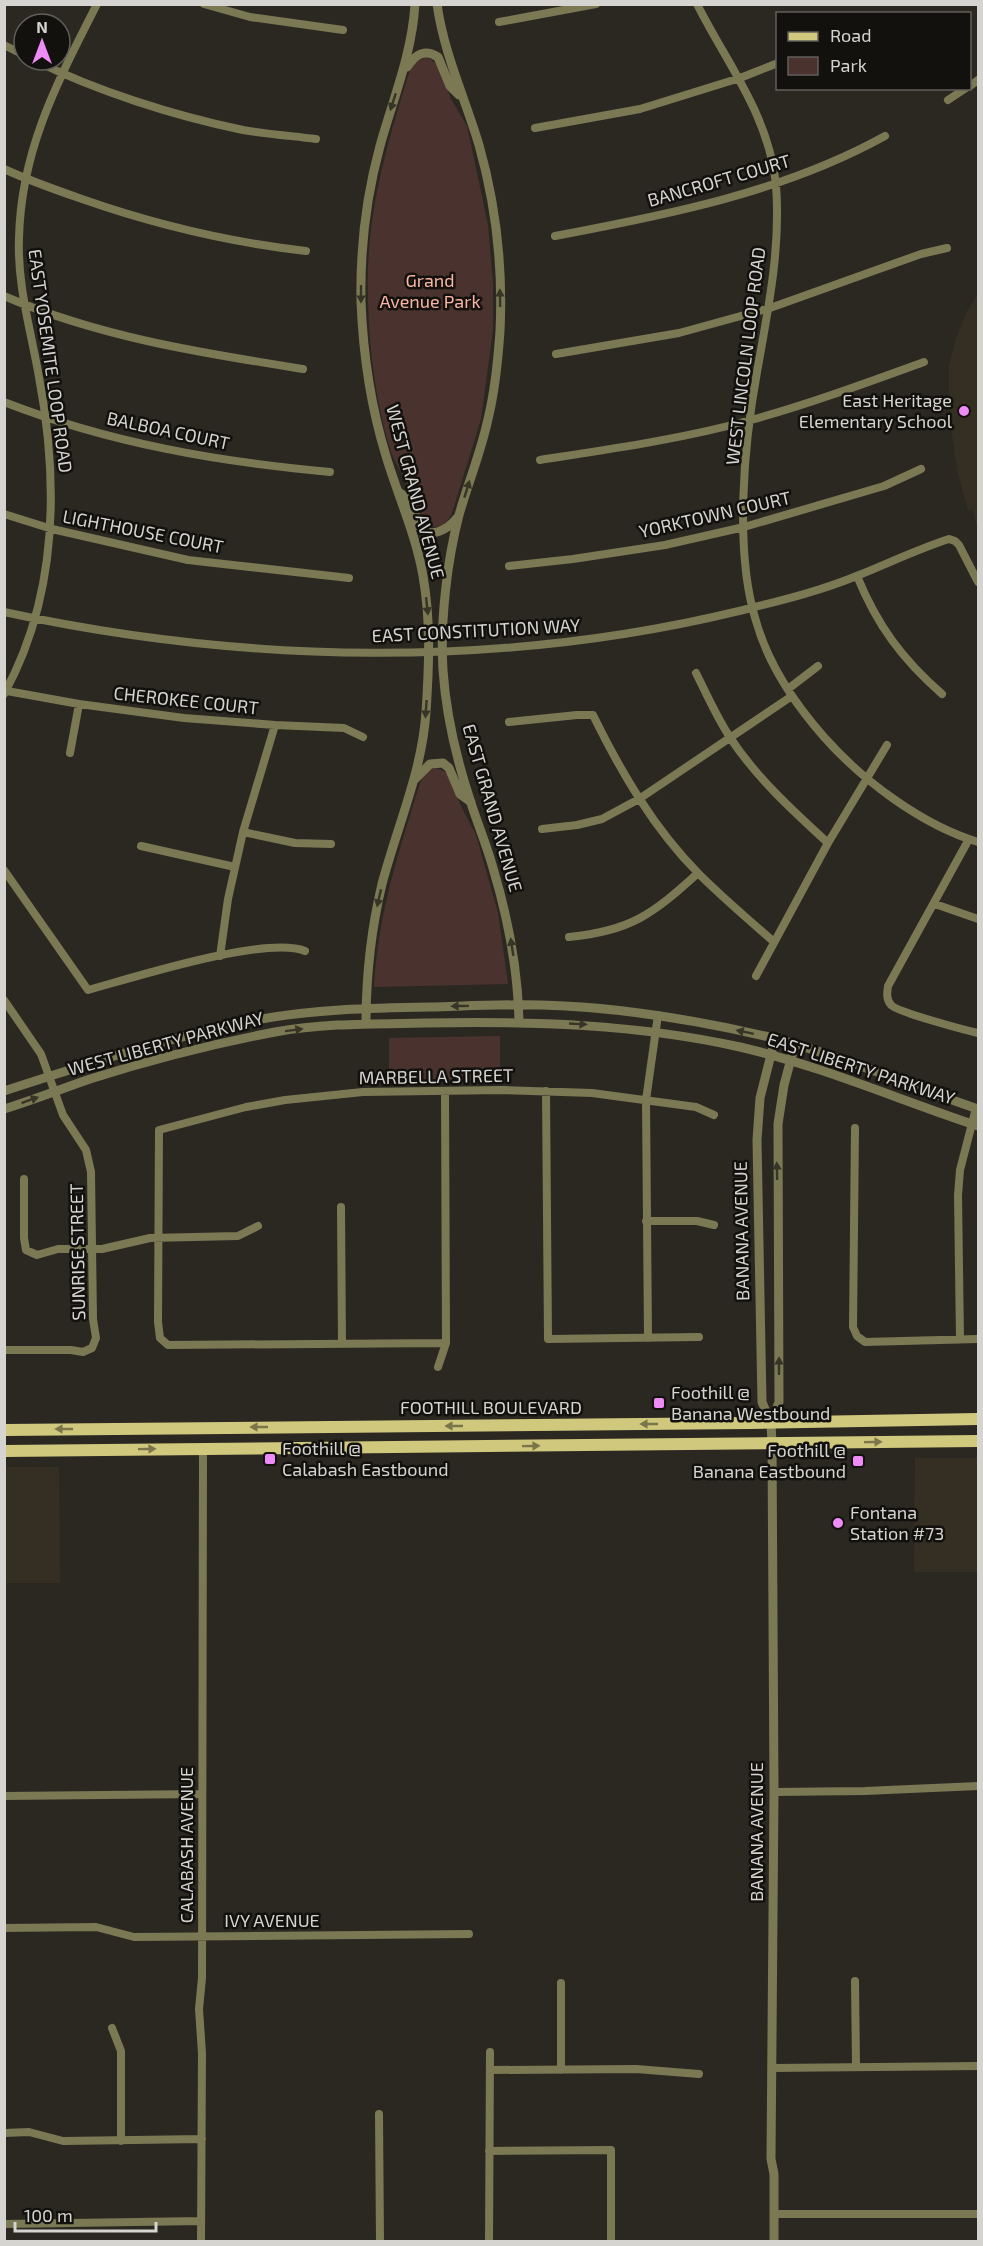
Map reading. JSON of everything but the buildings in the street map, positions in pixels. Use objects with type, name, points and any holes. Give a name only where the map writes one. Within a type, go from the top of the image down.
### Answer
[{"type":"main road","name":"FOOTHILL BOULEVARD","points":[[4,1430],[978,1419]]},
{"type":"main road","name":"FOOTHILL BOULEVARD","points":[[4,1451],[978,1441]]},
{"type":"street","name":"EAST YOSEMITE LOOP ROAD","points":[[6,693],[36,619],[52,529],[52,479],[46,419],[24,305],[18,240],[26,179],[39,125],[97,4]]},
{"type":"street","points":[[204,4],[250,17],[343,30]]},
{"type":"street","name":"WEST GRAND AVENUE","points":[[366,1024],[369,955],[377,906],[414,780],[426,715],[429,631],[423,578],[409,524],[378,425],[368,370],[361,292],[366,216],[374,171],[403,72],[414,21],[415,4]]},
{"type":"street","name":"EAST GRAND AVENUE","points":[[438,4],[447,54],[478,145],[494,211],[499,252],[501,303],[497,364],[488,420],[459,515],[449,569],[443,670],[452,732],[471,802],[500,890],[512,945],[519,1022]]},
{"type":"street","points":[[499,22],[596,4]]},
{"type":"street","name":"WEST LINCOLN LOOP ROAD","points":[[697,4],[741,78],[768,146],[776,183],[776,245],[770,308],[749,420],[746,450],[744,527],[747,579],[760,635],[790,692],[839,753],[867,778],[916,812],[975,839]]},
{"type":"street","points":[[403,72],[417,54],[434,54],[438,57],[450,86],[462,99]]},
{"type":"street","points":[[535,128],[640,109],[741,78],[776,63]]},
{"type":"street","points":[[62,73],[158,109],[244,130],[316,140]]},
{"type":"street","points":[[948,100],[963,90]]},
{"type":"street","name":"BANCROFT COURT","points":[[555,236],[669,214],[776,183],[861,149],[885,136]]},
{"type":"street","points":[[4,169],[140,219],[252,245],[306,251]]},
{"type":"street","points":[[556,354],[679,333],[770,308],[921,254],[947,248]]},
{"type":"street","points":[[4,296],[24,305],[109,332],[190,351],[303,369]]},
{"type":"street","points":[[540,460],[642,444],[749,420],[844,392],[924,362]]},
{"type":"street","name":"BALBOA COURT","points":[[4,402],[46,419],[185,454],[274,467],[330,472]]},
{"type":"street","name":"YORKTOWN COURT","points":[[509,566],[665,545],[744,527],[884,486],[921,469]]},
{"type":"street","points":[[398,490],[411,503],[420,526],[426,531],[444,530],[450,527],[459,515]]},
{"type":"street","name":"LIGHTHOUSE COURT","points":[[4,514],[52,529],[188,560],[349,578]]},
{"type":"street","name":"EAST CONSTITUTION WAY","points":[[4,612],[147,637],[297,651],[429,651],[579,641],[667,628],[805,594],[949,539],[959,545],[978,582]]},
{"type":"street","points":[[857,576],[871,610],[895,645],[920,675],[942,694]]},
{"type":"street","points":[[542,829],[578,825],[602,819],[639,799],[730,738],[790,692],[818,666]]},
{"type":"street","points":[[696,674],[730,738],[792,810],[828,843]]},
{"type":"street","name":"CHEROKEE COURT","points":[[6,693],[184,718],[344,728],[363,737]]},
{"type":"street","points":[[70,753],[79,704]]},
{"type":"street","points":[[509,722],[593,715],[639,799],[698,873],[774,942]]},
{"type":"street","points":[[220,956],[234,867],[275,725]]},
{"type":"street","points":[[756,976],[828,843],[886,745]]},
{"type":"street","points":[[414,780],[430,764],[443,763],[449,768],[460,794],[471,802]]},
{"type":"street","points":[[243,832],[295,843],[331,844]]},
{"type":"street","points":[[975,839],[934,904],[888,986],[887,999],[893,1007],[978,1033]]},
{"type":"street","points":[[141,846],[234,867]]},
{"type":"street","points":[[4,870],[88,990],[155,971],[249,950],[285,946],[305,951]]},
{"type":"street","points":[[569,938],[595,935],[642,919],[663,905],[698,873]]},
{"type":"street","points":[[934,904],[978,919]]},
{"type":"street","name":"SUNRISE STREET","points":[[4,1000],[38,1049],[63,1115],[86,1150],[91,1172],[96,1338],[92,1348],[83,1352],[4,1350]]},
{"type":"street","name":"WEST LIBERTY PARKWAY","points":[[4,1091],[131,1051],[219,1028],[296,1013],[366,1008],[519,1005]]},
{"type":"street","name":"EAST LIBERTY PARKWAY","points":[[519,1005],[595,1008],[658,1015],[775,1039],[845,1060],[977,1109]]},
{"type":"street","points":[[648,1338],[646,1100],[658,1015]]},
{"type":"street","name":"WEST LIBERTY PARKWAY","points":[[4,1109],[141,1064],[287,1030],[366,1024],[519,1022]]},
{"type":"street","name":"EAST LIBERTY PARKWAY","points":[[519,1022],[607,1026],[656,1032],[770,1055],[975,1125]]},
{"type":"street","name":"BANANA AVENUE","points":[[774,2241],[771,2159],[774,1792],[772,1443],[771,1423],[762,1402],[757,1161],[758,1118],[775,1039]]},
{"type":"street","name":"BANANA AVENUE","points":[[771,1423],[779,1402],[777,1135],[783,1085],[795,1044]]},
{"type":"street","points":[[438,1367],[446,1343],[445,1091]]},
{"type":"street","points":[[546,1091],[548,1339],[699,1337]]},
{"type":"street","name":"MARBELLA STREET","points":[[159,1238],[159,1130],[246,1107],[285,1100],[363,1092],[546,1091],[592,1093],[696,1107],[714,1115]]},
{"type":"street","points":[[960,1339],[958,1195],[960,1170],[975,1125],[977,1109]]},
{"type":"street","points":[[855,1128],[853,1327],[857,1336],[865,1342],[978,1339]]},
{"type":"street","points":[[24,1179],[26,1250],[37,1255],[58,1249],[102,1250],[136,1240],[238,1236],[258,1226]]},
{"type":"street","points":[[341,1207],[342,1344]]},
{"type":"street","points":[[646,1221],[697,1221],[714,1225]]},
{"type":"street","points":[[159,1238],[158,1322],[160,1338],[168,1345],[446,1343]]},
{"type":"street","name":"CALABASH AVENUE","points":[[201,2241],[202,2053],[199,2009],[202,1978],[203,1449]]},
{"type":"street","points":[[774,1792],[978,1786]]},
{"type":"street","points":[[4,1796],[202,1794]]},
{"type":"street","name":"IVY AVENUE","points":[[4,1928],[96,1927],[134,1937],[469,1934]]},
{"type":"street","points":[[855,1981],[856,2067]]},
{"type":"street","points":[[561,1983],[561,2070]]},
{"type":"street","points":[[112,2028],[121,2051],[121,2141]]},
{"type":"street","points":[[489,2241],[490,2052]]},
{"type":"street","points":[[772,2068],[978,2066]]},
{"type":"street","points":[[490,2070],[636,2068],[699,2074]]},
{"type":"street","points":[[379,2114],[380,2241]]},
{"type":"street","points":[[4,2133],[29,2132],[63,2141],[202,2139]]},
{"type":"street","points":[[489,2151],[611,2150],[611,2241]]},
{"type":"street","points":[[774,2214],[978,2214]]},
{"type":"street","points":[[4,2224],[201,2221]]},
{"type":"shaded area","name":"East Heritage Elementary School","points":[[978,294],[978,529],[972,509],[968,510],[958,474],[951,429],[949,366],[955,341],[967,311]]},
{"type":"shaded area","points":[[915,1458],[978,1458],[978,1572],[914,1572]]},
{"type":"shaded area","points":[[5,1467],[59,1467],[60,1583],[5,1583]]},
{"type":"green space","name":"Grand Avenue Park","points":[[425,58],[440,66],[451,99],[467,126],[488,225],[493,283],[493,330],[481,419],[452,513],[446,522],[436,527],[429,526],[420,518],[391,452],[374,376],[368,299],[370,239],[379,181],[411,67],[415,62]]},
{"type":"green space","points":[[436,768],[446,772],[476,835],[498,913],[508,984],[374,987],[380,933],[398,855],[422,777],[430,769]]},
{"type":"green space","points":[[500,1036],[500,1080],[389,1082],[389,1038]]},
{"type":"place","name":"East Heritage Elementary School","points":[[964,411]]},
{"type":"place","name":"Foothill @ Banana Westbound","points":[[659,1403]]},
{"type":"place","name":"Foothill @ Calabash Eastbound","points":[[270,1459]]},
{"type":"place","name":"Foothill @ Banana Eastbound","points":[[858,1461]]},
{"type":"place","name":"Fontana Station #73","points":[[838,1523]]}]
